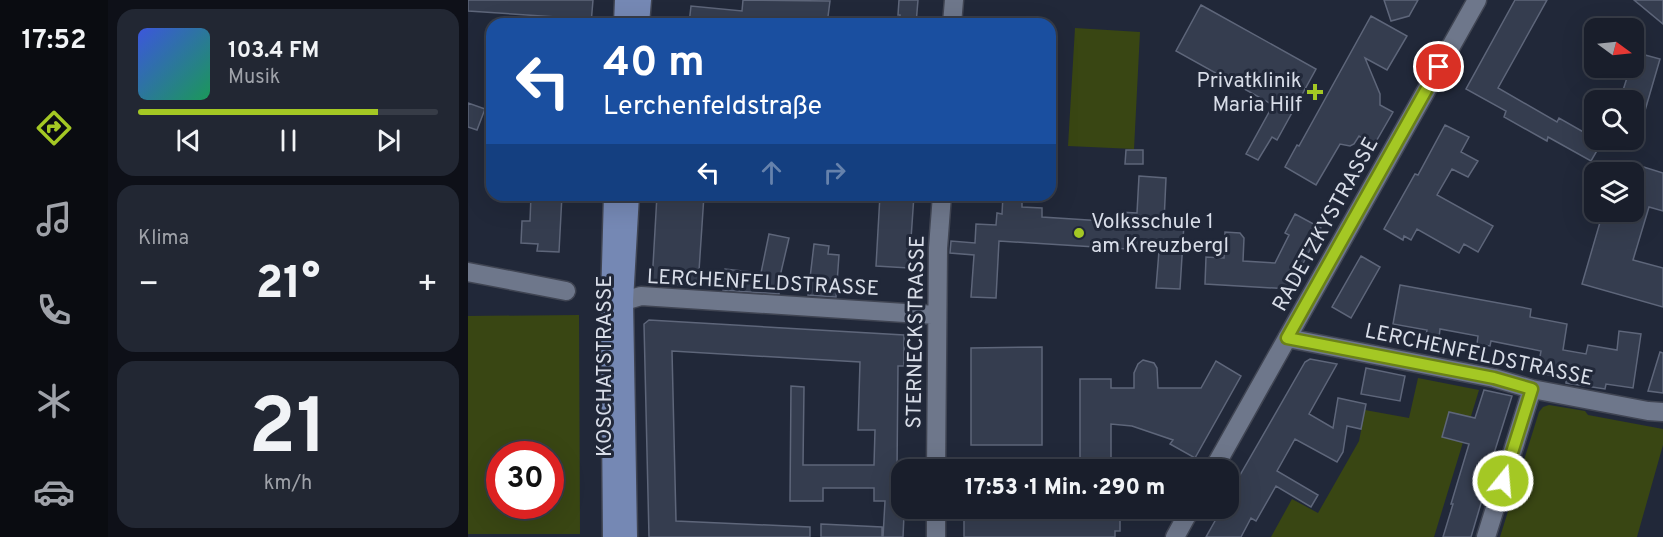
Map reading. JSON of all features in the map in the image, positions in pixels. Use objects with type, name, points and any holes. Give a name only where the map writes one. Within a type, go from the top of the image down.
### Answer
[{"type":"main road","points":[[623,18],[624,0]]},
{"type":"main road","points":[[640,18],[642,0]]},
{"type":"main road","name":"KOSCHATSTRASSE","points":[[612,537],[610,301],[613,201]]},
{"type":"main road","name":"KOSCHATSTRASSE","points":[[628,537],[632,298],[630,201]]},
{"type":"street","points":[[952,18],[954,0]]},
{"type":"street","name":"RADETZKYSTRASSE","points":[[1219,459],[1477,0]]},
{"type":"street","name":"STERNECKSTRASSE","points":[[936,459],[936,315],[942,201]]},
{"type":"street","points":[[468,272],[566,291]]},
{"type":"street","name":"LERCHENFELDSTRASSE","points":[[632,298],[936,315]]},
{"type":"street","name":"LERCHENFELDSTRASSE","points":[[1287,338],[1494,378],[1532,389],[1663,412]]},
{"type":"street","points":[[1486,537],[1532,389]]},
{"type":"street","points":[[936,519],[936,537]]},
{"type":"street","points":[[1175,537],[1185,519]]},
{"type":"green space","points":[[1075,28],[1140,32],[1134,149],[1068,146]]},
{"type":"green space","points":[[579,315],[580,534],[468,534],[468,316]]},
{"type":"green space","points":[[1418,378],[1479,390],[1434,537],[1271,537],[1292,499],[1318,513],[1359,441],[1365,410],[1409,418]]},
{"type":"green space","points":[[1549,405],[1663,429],[1663,445],[1637,537],[1500,537],[1539,412],[1543,407]]},
{"type":"building","points":[[468,0],[593,0],[592,18],[468,11]]},
{"type":"building","points":[[743,0],[830,1],[828,18],[690,18],[691,6],[742,11]]},
{"type":"building","points":[[899,0],[918,0],[916,18],[900,18],[898,15]]},
{"type":"building","points":[[1384,0],[1418,0],[1409,16],[1391,21]]},
{"type":"building","points":[[1515,0],[1547,0],[1498,88],[1557,122],[1559,118],[1584,132],[1584,150],[1597,150],[1591,161],[1548,137],[1547,141],[1504,117],[1506,111],[1466,89]]},
{"type":"building","points":[[1634,0],[1663,0],[1663,24]]},
{"type":"building","points":[[1201,5],[1316,69],[1277,140],[1272,137],[1258,160],[1246,154],[1273,105],[1176,51]]},
{"type":"building","points":[[1371,16],[1407,36],[1387,70],[1365,58],[1380,94],[1380,105],[1393,112],[1374,145],[1359,136],[1350,146],[1340,144],[1316,185],[1285,167]]},
{"type":"building","points":[[1644,55],[1660,59],[1644,114],[1644,90],[1623,90],[1627,78],[1644,78]]},
{"type":"building","points":[[468,103],[485,109],[477,130],[468,127]]},
{"type":"building","points":[[1445,125],[1469,137],[1461,152],[1478,161],[1468,177],[1452,169],[1437,195],[1493,226],[1478,252],[1464,244],[1459,253],[1417,229],[1411,240],[1404,236],[1403,240],[1384,229],[1415,174],[1418,175]]},
{"type":"building","points":[[1126,150],[1143,150],[1143,164],[1125,164]]},
{"type":"building","points":[[1644,167],[1663,173],[1663,211],[1649,207],[1633,260],[1663,268],[1663,307],[1582,284],[1600,222],[1644,222]]},
{"type":"building","name":"Volksschule 1 am Kreuzbergl","points":[[1139,176],[1166,178],[1164,222],[1184,224],[1180,289],[1156,288],[1159,251],[999,241],[996,298],[971,297],[974,255],[950,253],[951,241],[975,243],[976,224],[996,225],[997,213],[1002,214],[1003,201],[1022,201],[1022,207],[1042,208],[1042,217],[1119,222],[1120,212],[1137,213]]},
{"type":"building","points":[[531,201],[562,201],[559,252],[537,251],[538,244],[521,243],[522,221],[530,221]]},
{"type":"building","points":[[657,201],[704,201],[698,286],[652,283]]},
{"type":"building","points":[[880,201],[914,201],[909,268],[876,266]]},
{"type":"building","points":[[1295,214],[1321,228],[1290,289],[1205,284],[1206,257],[1224,258],[1225,232],[1240,233],[1244,238],[1243,261],[1275,263],[1289,235],[1285,233]]},
{"type":"building","points":[[769,234],[789,238],[781,272],[779,294],[723,290],[725,269],[761,273]]},
{"type":"building","points":[[814,244],[829,246],[828,254],[839,255],[836,297],[808,295]]},
{"type":"building","points":[[1361,256],[1380,267],[1351,318],[1332,307]]},
{"type":"building","points":[[1400,285],[1531,309],[1530,317],[1567,324],[1563,350],[1586,354],[1588,345],[1617,350],[1619,331],[1641,334],[1633,388],[1606,384],[1605,389],[1566,383],[1566,377],[1537,373],[1541,351],[1491,341],[1490,346],[1477,344],[1478,336],[1440,329],[1439,338],[1426,335],[1427,330],[1393,324]]},
{"type":"building","points":[[649,320],[904,335],[904,366],[898,366],[897,459],[891,459],[891,519],[904,519],[903,537],[883,537],[885,501],[874,501],[874,488],[823,488],[823,501],[790,501],[791,386],[804,387],[803,465],[874,465],[875,430],[858,430],[860,362],[672,351],[676,521],[810,527],[810,537],[649,537],[644,324]]},
{"type":"building","points":[[1042,347],[1042,445],[971,445],[971,348]]},
{"type":"building","points":[[1660,352],[1663,353],[1663,393],[1648,391]]},
{"type":"building","points":[[1310,359],[1337,364],[1309,414],[1333,428],[1338,398],[1366,404],[1361,429],[1347,426],[1343,452],[1337,462],[1295,439],[1277,471],[1318,495],[1311,507],[1276,486],[1256,521],[1251,518],[1241,537],[1206,537],[1216,519],[1239,519],[1239,477],[1305,362]]},
{"type":"building","points":[[1143,360],[1154,363],[1157,368],[1158,388],[1201,388],[1216,361],[1241,376],[1195,458],[1170,444],[1173,440],[1132,426],[1111,424],[1111,459],[1080,459],[1080,379],[1111,379],[1111,388],[1134,388],[1134,373],[1138,364]]},
{"type":"building","points":[[1366,368],[1405,376],[1400,401],[1361,394]]},
{"type":"building","points":[[1484,390],[1512,396],[1471,537],[1443,537],[1469,444],[1442,437],[1449,412],[1475,418]]},
{"type":"building","points":[[964,519],[1120,519],[1120,531],[1115,531],[1115,537],[964,537]]},
{"type":"building","points":[[821,524],[882,527],[882,537],[821,537]]},
{"type":"place","name":"Privatklinik Maria Hilf","points":[[1315,92]]},
{"type":"place","name":"Volksschule 1 am Kreuzbergl","points":[[1079,233]]},
{"type":"route","points":[[1439,67],[1287,338],[1494,378],[1532,389],[1503,481]]}]
